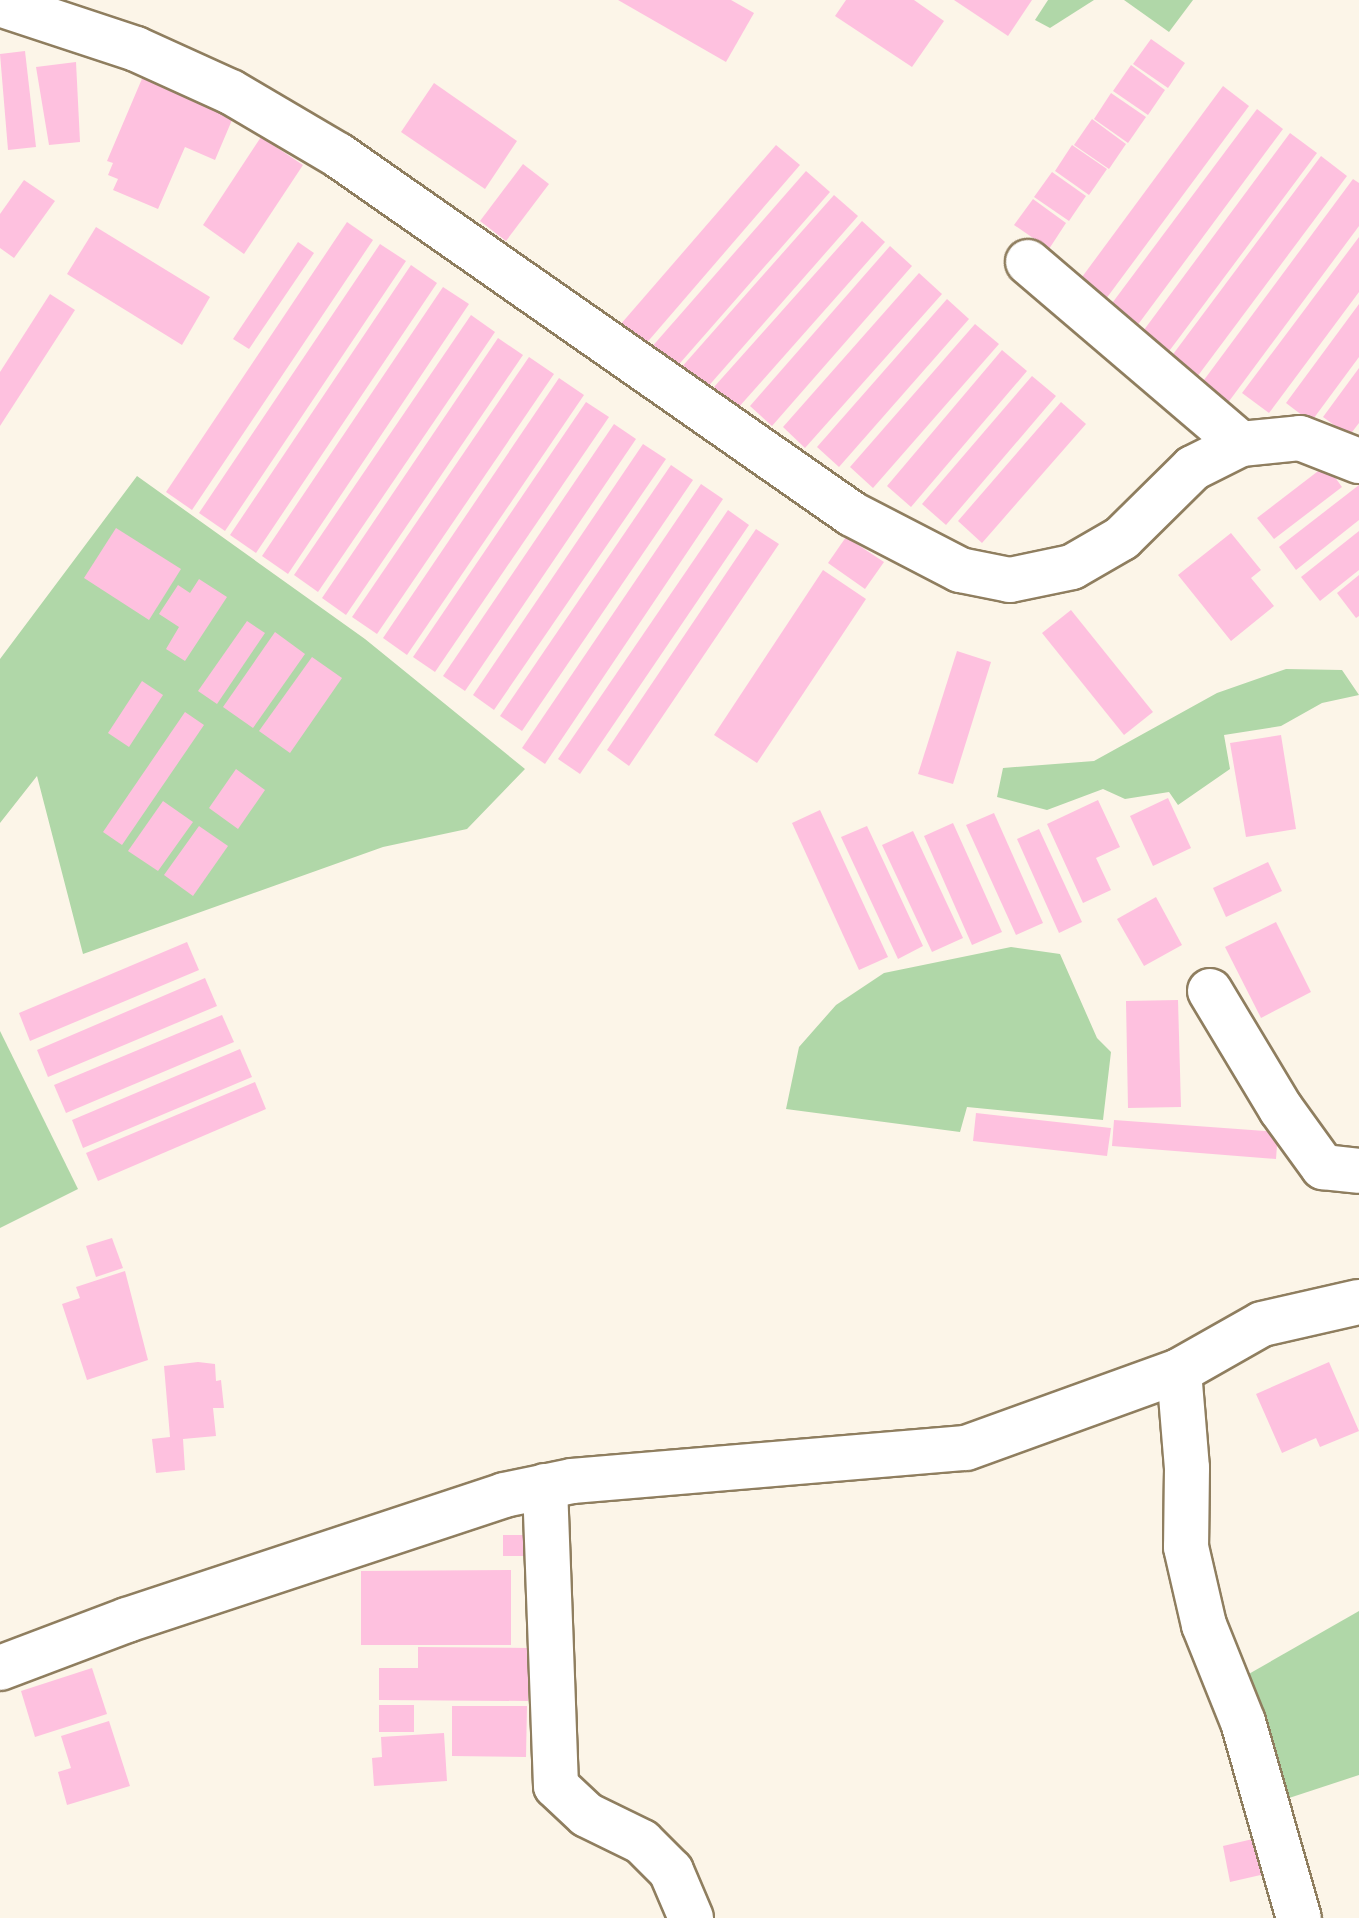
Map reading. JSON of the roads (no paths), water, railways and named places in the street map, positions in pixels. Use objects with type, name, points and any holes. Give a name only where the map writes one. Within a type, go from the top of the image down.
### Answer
[{"type":"lane","points":[[0,4],[136,49],[231,92],[338,155],[852,514],[960,570],[1010,580],[1072,567],[1122,538],[1193,468],[1241,444],[1300,438],[1359,461]]},
{"type":"lane","points":[[1028,262],[1241,444]]},
{"type":"lane","points":[[1210,991],[1281,1109],[1323,1167],[1359,1171]]},
{"type":"lane","points":[[0,1668],[331,1551],[545,1486],[752,1464],[966,1448],[1179,1371],[1262,1324],[1359,1302]]},
{"type":"lane","points":[[1179,1371],[1187,1468],[1186,1547],[1204,1625],[1243,1722],[1299,1918]]},
{"type":"lane","points":[[545,1486],[556,1786],[587,1815],[642,1842],[671,1871],[691,1918]]}]
